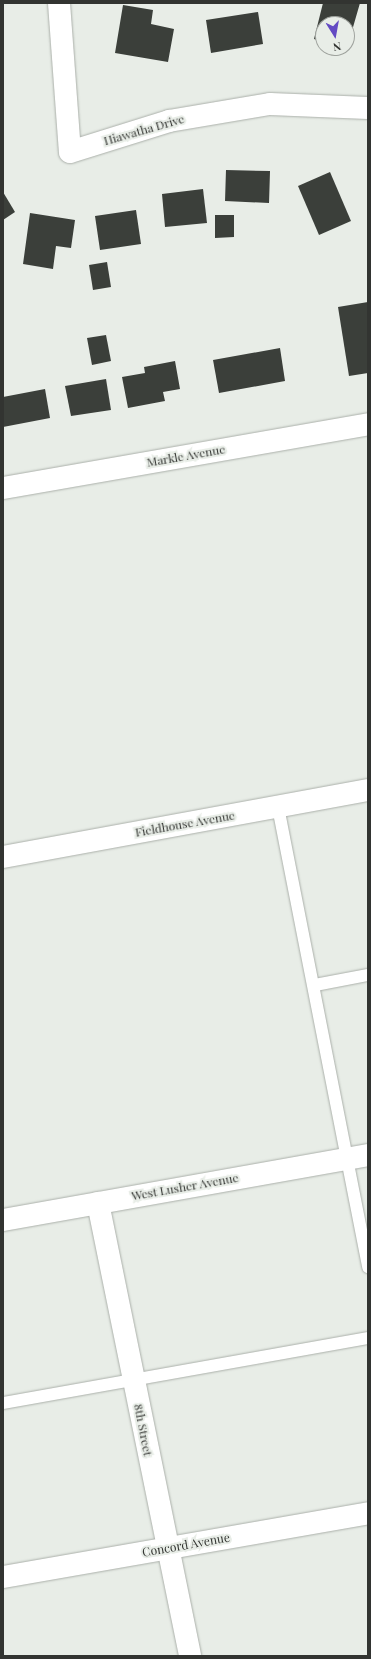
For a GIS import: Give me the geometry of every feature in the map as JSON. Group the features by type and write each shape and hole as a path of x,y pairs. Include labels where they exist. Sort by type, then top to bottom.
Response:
{"street":[{"name":"Hiawatha Drive","path":"59,3 70,152 169,120 270,104 368,108"},
{"name":"Markle Avenue","path":"3,488 368,424"},
{"name":"Fieldhouse Avenue","path":"3,857 368,790"},
{"name":"West Lusher Avenue","path":"3,1220 358,1157"},
{"name":"8th Street","path":"98,1203 166,1548 190,1656"},
{"name":"Concord Avenue","path":"3,1577 368,1513"}],"lane":[{"path":"278,807 315,985 358,1157 368,1267"},
{"path":"315,985 368,975"},
{"path":"3,1403 368,1338"}],"building":[{"path":"323,3 360,3 355,20 355,16 320,16"},
{"path":"123,5 153,10 151,24 174,29 168,62 115,53"},
{"path":"258,12 263,44 211,53 206,20"},
{"path":"226,170 270,171 269,203 225,201"},
{"path":"330,172 351,221 319,235 298,186"},
{"path":"203,189 207,223 165,227 162,194"},
{"path":"3,192 15,212 3,220"},
{"path":"136,210 141,244 100,250 95,216"},
{"path":"30,213 75,220 71,248 56,246 53,269 23,264"},
{"path":"215,215 234,215 234,237 215,238"},
{"path":"107,262 111,287 93,290 89,265"},
{"path":"368,302 368,373 349,376 338,307"},
{"path":"106,335 111,361 92,365 87,338"},
{"path":"280,348 285,381 219,393 213,360"},
{"path":"175,361 180,389 163,392 165,401 128,408 122,377 145,373 144,367"},
{"path":"106,379 111,410 71,416 65,386"},
{"path":"45,389 50,418 3,427 3,397"}]}
